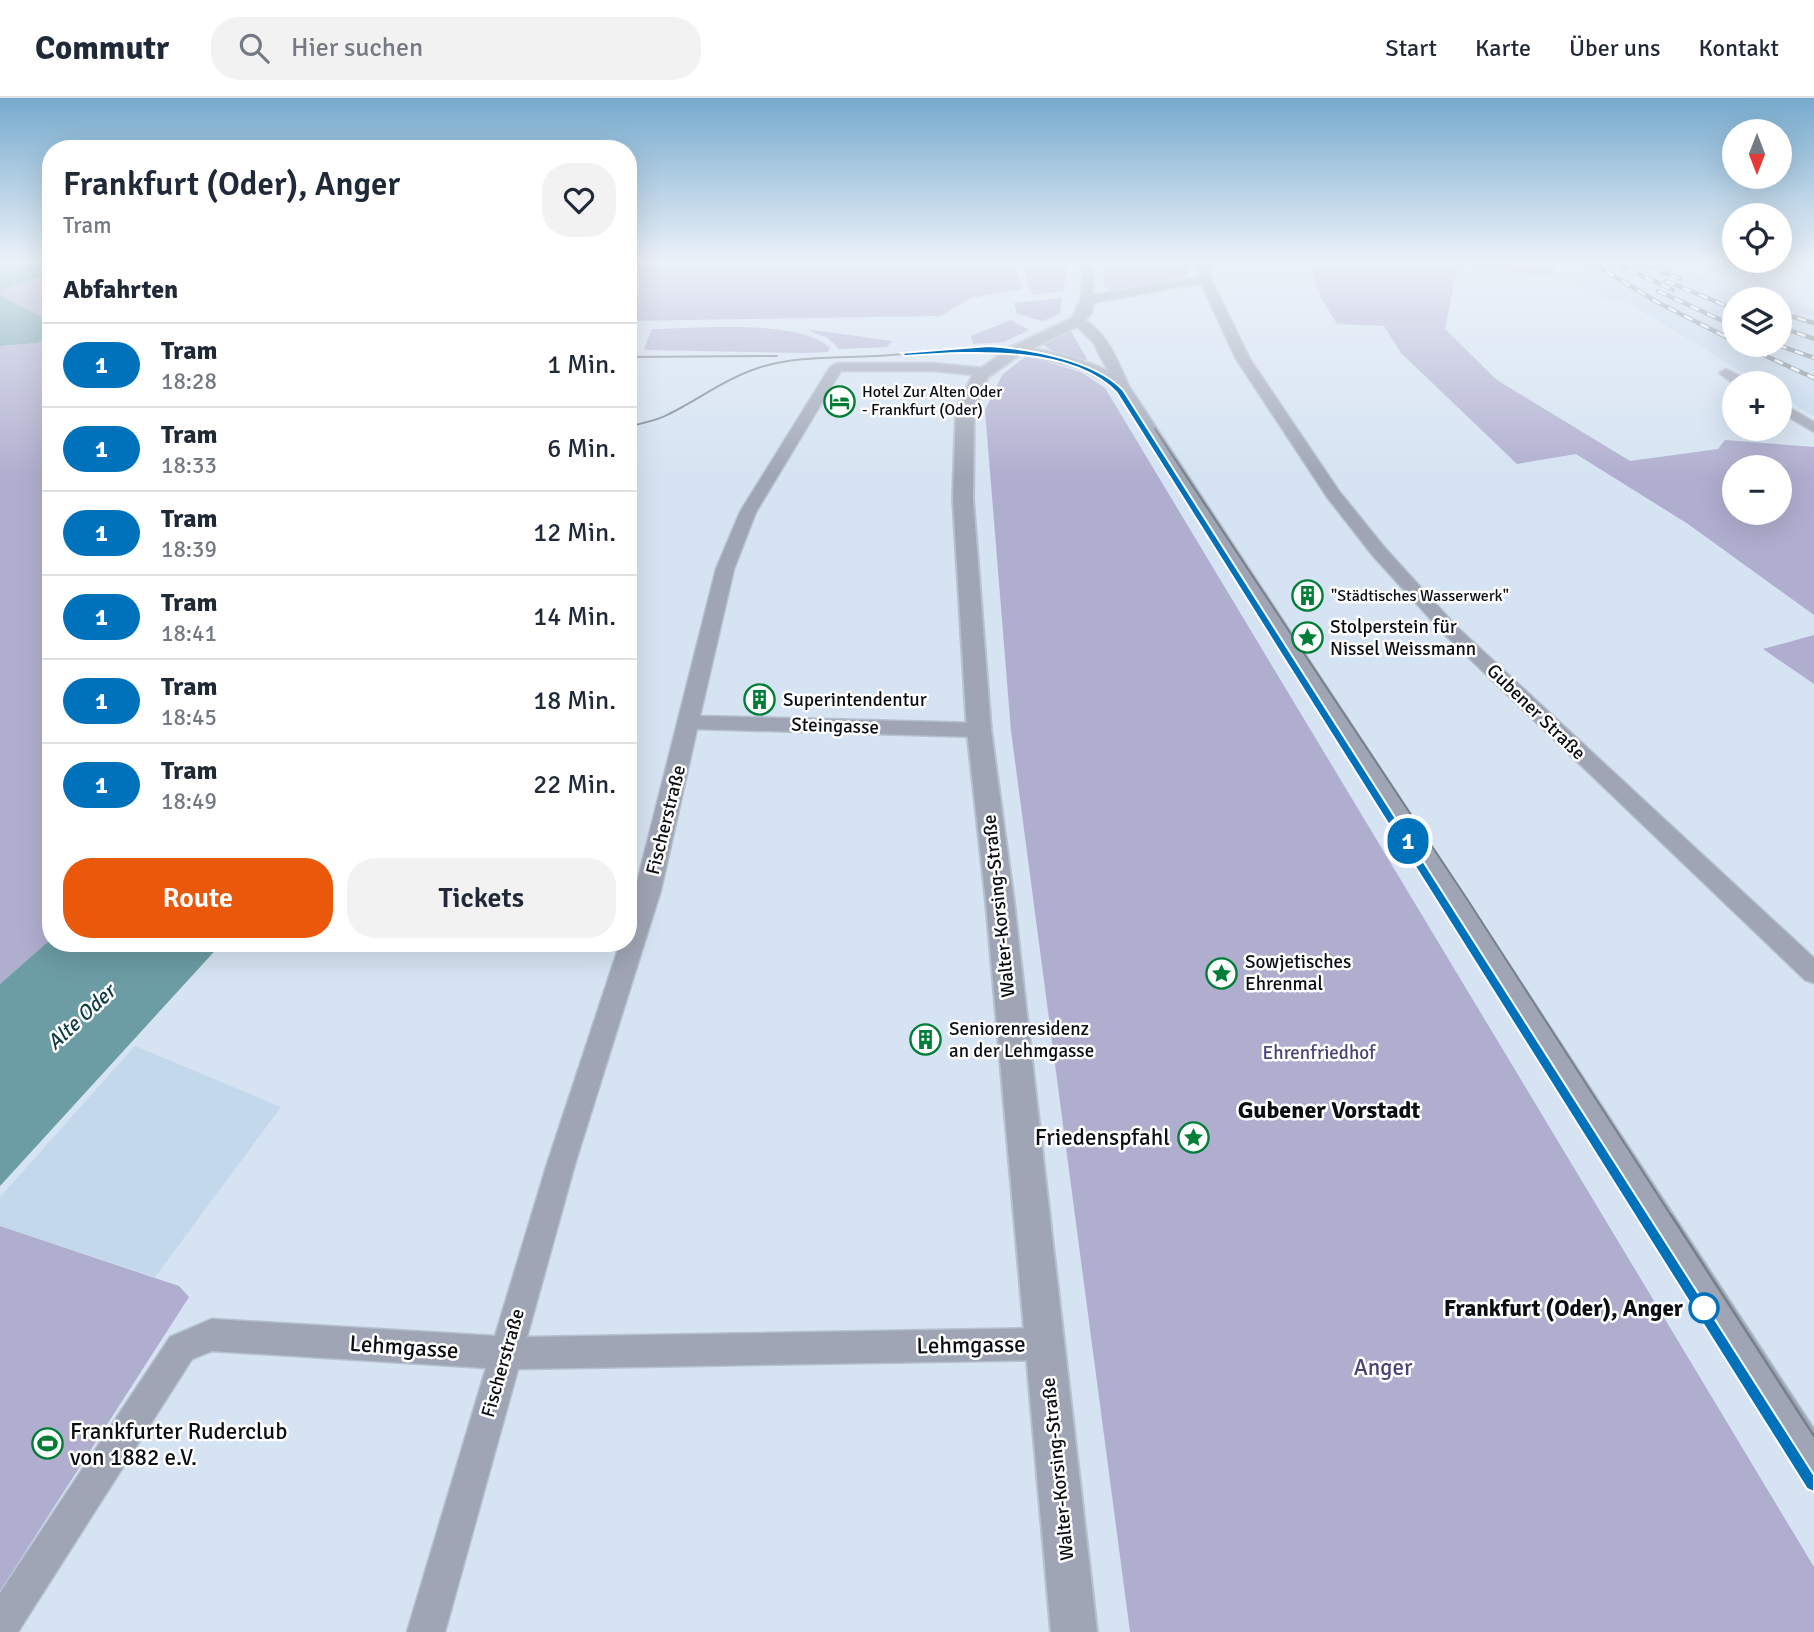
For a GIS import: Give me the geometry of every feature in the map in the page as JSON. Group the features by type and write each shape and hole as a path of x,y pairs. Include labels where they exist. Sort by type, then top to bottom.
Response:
{"street":[{"name":"Walter-Korsing-Straße","path":"1050,334 1018,349 984,372 973,388 965,410 962,499 979,730 1046,1343 1074,1632"},
{"path":"1092,334 1115,368 1122,386 1433,863 1814,1459"},
{"name":"Gubener Straße","path":"1232,334 1243,359 1333,494 1379,552 1451,631 1814,973"},
{"path":"1018,349 1056,357 1088,368 1116,380 1122,386"},
{"name":"Fischerstraße","path":"637,927 649,890 726,569 748,512 837,367 933,367 984,372"},
{"path":"1792,414 1814,428"},
{"name":"Steingasse","path":"690,722 979,730"},
{"name":"Fischerstraße","path":"426,1632 561,1164 629,952"},
{"name":"Lehmgasse","path":"0,1626 181,1348 212,1335 506,1353 1046,1343"}],"shaded area":[{"path":"1679,334 1722,334 1722,357 1792,357 1792,334 1814,334 1814,417 1792,403 1792,371 1740,371"},
{"path":"135,1046 281,1107 155,1277 0,1226 0,1197"}],"green space":[{"path":"650,334 800,334 830,348 828,352 806,353 644,349"},
{"path":"817,334 892,341 887,347 839,349 828,338"},
{"path":"977,334 1022,334 1004,342 973,344 971,336"},
{"path":"1063,334 1072,334 1087,361 1052,351 1042,344"},
{"path":"1389,334 1450,334 1497,380 1630,461 1718,449 1724,441 1814,447 1814,615 1688,524 1576,454 1517,464 1401,353"},
{"path":"42,341 42,947 0,984 0,346"},
{"name":"Anger","path":"1026,356 1081,372 1105,388 1814,1567 1814,1632 1130,1632 1011,731 985,410 1002,375"},
{"path":"1814,635 1814,684 1763,649"},
{"name":"Frankfurter Ruderclub von 1882 e.V.","path":"0,1226 179,1286 189,1297 0,1591"}],"water":[{"path":"0,334 42,334 42,341 38,343 0,346"},
{"name":"Alte Oder","path":"42,947 42,952 214,952 0,1186 0,984"}],"tram line":[{"name":"1","path":"905,353 989,349 1049,357 1094,373 1110,381 1120,392 1438,887 1814,1482"},
{"path":"637,425 664,416 723,383 758,368 786,361 816,358 1003,350 1065,361 1094,374 1120,392 1646,1217"},
{"path":"637,357 777,356"},
{"path":"1155,429 1467,899 1672,1217"},
{"path":"1645,1215 1814,1482"},
{"path":"1671,1215 1814,1436"}],"railway":[{"path":"1799,334 1814,339"},
{"path":"1792,350 1814,358"},
{"path":"1768,357 1814,378"}],"place":[{"name":"Hotel Zur Alten Oder - Frankfurt (Oder)","path":"839,401"},
{"name":"\"Städtisches Wasserwerk\"","path":"1308,596"},
{"name":"Stolperstein für Nissel Weissmann","path":"1307,638"},
{"name":"Superintendentur","path":"760,700"},
{"name":"Sowjetisches Ehrenmal","path":"1222,973"},
{"name":"Seniorenresidenz an der Lehmgasse","path":"926,1040"},
{"name":"Friedenspfahl","path":"1193,1137"},
{"name":"Frankfurt (Oder), Anger","path":"1704,1308"},
{"name":"Frankfurter Ruderclub von 1882 e.V.","path":"47,1444"}],"district":[{"name":"Gubener Vorstadt","path":"1329,1110"}],"park label":[{"name":"Ehrenfriedhof","path":"1319,1053"}]}
